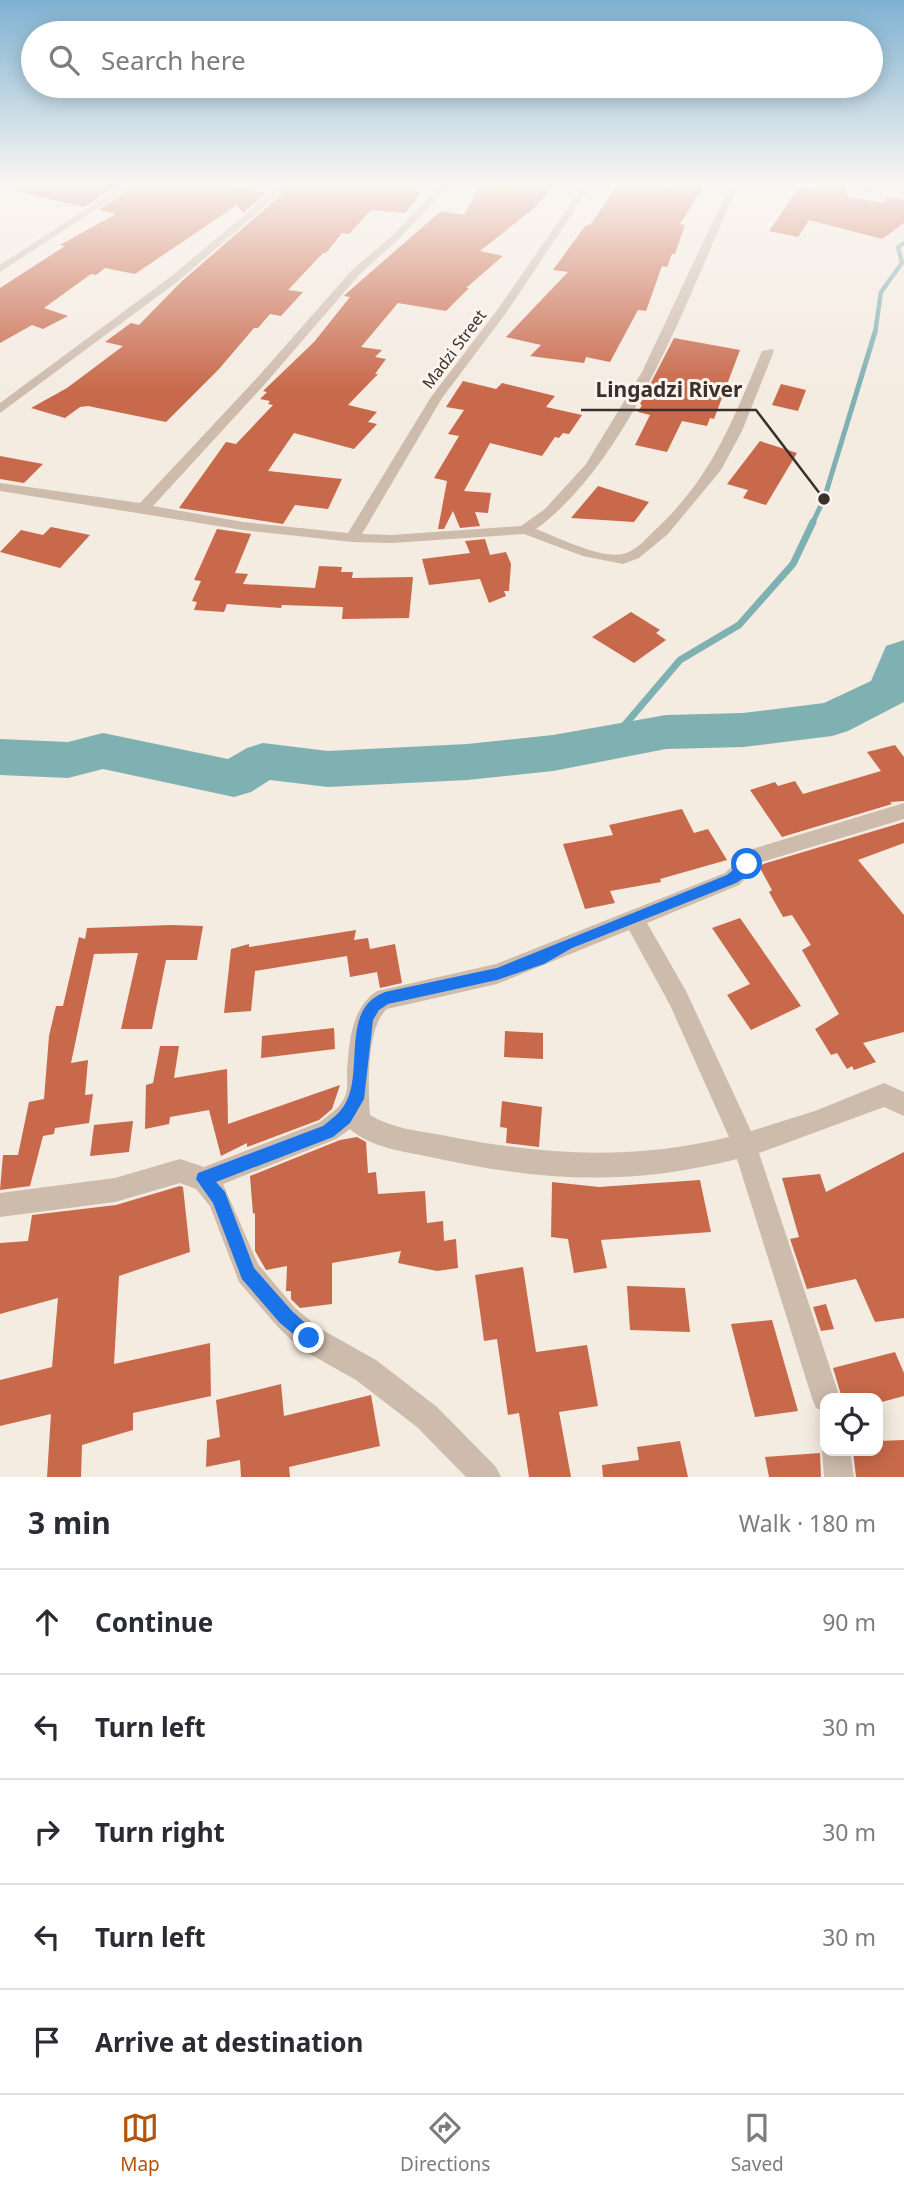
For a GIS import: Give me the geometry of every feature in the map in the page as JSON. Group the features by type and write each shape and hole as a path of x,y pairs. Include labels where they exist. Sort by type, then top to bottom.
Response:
{"street":[{"path":"0,269 26,252"},
{"path":"0,409 173,280 206,252"},
{"path":"143,508 260,382 356,272 379,252"},
{"name":"Madzi Street","path":"352,538 437,397 542,252"},
{"path":"525,530 550,512 591,467 609,441 648,372 703,252"},
{"path":"1,488 143,508 243,527 352,538 392,539 525,530 609,558 633,557 663,532 719,462 768,351"},
{"path":"904,811 756,856 742,873 732,879 633,917 539,959 497,974 385,998 374,1005 366,1018 356,1099 359,1122 379,1134 545,1164 595,1167 654,1165 745,1145 823,1121 884,1095 904,1104"},
{"path":"633,917 678,998 745,1145 823,1393"},
{"path":"204,1179 328,1131 345,1118 356,1099"},
{"path":"0,1205 116,1190 180,1171 204,1179 219,1198 248,1273 286,1317 309,1338 366,1370 427,1417 486,1477"},
{"path":"837,1456 839,1477"}],"building":[{"path":"56,252 168,252 135,274 105,268 96,275 91,274 44,308 68,316 43,329 32,325 0,343 0,288"},
{"path":"216,252 327,252 288,290 303,292 281,316 270,314 258,328 254,328 219,369 166,422 88,406 80,407 65,418 31,408 67,388 123,346 105,342 131,323 139,325 181,282"},
{"path":"394,252 484,252 503,256 466,288 469,288 446,311 398,303 361,347 382,350 375,357 386,359 375,374 378,374 348,405 377,412 368,422 377,424 354,449 294,433 268,471 342,479 328,509 295,505 283,524 179,508 226,442 236,444 273,405 268,404 270,401 260,399 267,392 263,391 314,342 350,297 344,296"},
{"path":"566,252 676,252 672,254 667,267 662,266 646,311 638,310 610,362 586,357 584,363 530,356 541,345 506,337 568,272 553,270"},
{"path":"674,338 740,350 714,419 710,418 707,426 682,421 667,452 635,445 650,415 638,412 642,405 640,404"},
{"path":"463,381 496,389 502,383 555,396 546,407 582,415 569,434 563,433 559,438 555,437 542,456 490,443 464,491 491,493 488,513 475,512 480,526 460,528 453,511 444,529 438,529 447,481 434,478 459,436 448,434 464,410 446,407"},
{"path":"781,384 806,390 798,411 772,405"},
{"path":"760,441 797,453 766,505 743,498 748,490 727,484"},
{"path":"0,456 43,464 24,483 0,479"},
{"path":"598,486 649,502 634,522 571,518"},
{"path":"51,527 90,535 60,568 0,552 21,530 43,535"},
{"path":"217,529 251,534 235,573 248,574 243,584 315,588 319,566 342,567 341,572 353,572 352,578 413,577 409,618 342,619 343,607 282,605 281,608 227,604 224,612 194,610 197,602 192,601 201,581 194,580"},
{"path":"485,539 490,555 506,552 511,564 509,591 504,591 506,596 489,603 480,579 429,585 422,559 470,553 465,541"},
{"path":"631,612 660,630 656,633 666,640 634,663 592,637"},
{"path":"895,745 904,757 904,801 890,802 892,804 782,837 750,790 775,782 778,786 795,781 803,794 881,771 867,752"},
{"path":"682,809 694,833 708,829 727,860 660,879 661,882 610,891 615,903 585,909 563,844 613,835 609,825"},
{"path":"904,822 904,843 858,860 904,915 904,1032 863,1043 876,1062 854,1070 852,1066 847,1069 837,1053 831,1055 815,1029 839,1014 802,950 811,945 792,915 783,917 760,868 763,864"},
{"path":"740,918 801,1006 751,1030 727,995 750,984 712,928"},
{"path":"203,926 197,960 166,960 152,1029 121,1029 138,953 94,954 71,1063 88,1060 85,1095 93,1094 89,1123 55,1128 54,1134 43,1136 30,1186 0,1190 3,1155 18,1155 29,1102 44,1099 49,1036 56,1006 63,1006 79,937 85,939 87,928"},
{"path":"356,930 354,940 368,938 370,949 395,944 402,983 380,988 377,972 350,977 347,956 255,971 251,1011 224,1013 231,949 249,944 249,947"},
{"path":"334,1028 335,1049 261,1058 262,1036"},
{"path":"505,1031 543,1033 543,1059 504,1057"},
{"path":"160,1046 179,1046 174,1078 227,1069 228,1124 340,1085 332,1109 319,1120 247,1147 247,1143 221,1156 209,1110 170,1117 169,1124 145,1129 146,1085 153,1083"},
{"path":"502,1101 542,1107 539,1147 506,1143 507,1128 500,1127"},
{"path":"133,1121 129,1152 90,1156 94,1125"},
{"path":"357,1137 366,1142 368,1173 376,1172 378,1194 425,1191 427,1223 443,1221 444,1241 456,1239 458,1268 437,1271 398,1263 401,1251 332,1263 332,1304 300,1308 291,1299 291,1291 286,1291 287,1266 266,1270 255,1251 255,1213 253,1214 250,1176 340,1140"},
{"path":"904,1152 904,1318 875,1322 856,1279 807,1289 790,1239 799,1237 782,1178 820,1174 826,1192"},
{"path":"700,1180 711,1232 601,1240 607,1268 574,1273 568,1239 551,1237 552,1182 599,1187"},
{"path":"183,1187 190,1252 119,1276 114,1364 210,1343 211,1396 133,1413 133,1430 82,1445 81,1477 47,1477 51,1414 0,1426 0,1380 52,1367 58,1298 0,1314 0,1243 28,1241 32,1215 116,1205"},
{"path":"523,1267 536,1352 587,1345 598,1406 559,1412 571,1477 529,1477 519,1413 508,1415 497,1339 484,1341 475,1275"},
{"path":"627,1286 685,1288 690,1332 630,1330"},
{"path":"826,1304 834,1329 821,1331 813,1307"},
{"path":"772,1320 798,1411 755,1417 731,1324"},
{"path":"895,1352 904,1373 904,1396 883,1402 883,1393 840,1393 833,1368"},
{"path":"281,1384 284,1416 371,1395 380,1446 289,1467 290,1477 241,1477 240,1460 206,1467 207,1440 220,1437 216,1400"},
{"path":"904,1440 904,1477 856,1477 854,1456 883,1456 883,1441"},
{"path":"680,1441 688,1477 603,1477 602,1465 639,1460 637,1447"},
{"path":"820,1453 821,1477 769,1477 765,1457"}],"waterway":[{"path":"875,333 881,292 902,263 899,252"},
{"path":"812,524 824,499 875,332"},
{"path":"611,741 680,660 739,625 793,564 813,522"},
{"path":"0,757 68,760 103,751 234,779 263,761 328,769 467,762 553,753 666,732 743,730 832,719 889,691 901,656 904,655"}],"place":[{"name":"Lingadzi River","path":"824,499"}],"route":[{"path":"309,1338 286,1317 248,1273 219,1198 204,1179 328,1131 345,1118 356,1099 366,1018 374,1005 385,998 497,974 539,959 633,917 732,879 742,873 747,864"}]}
